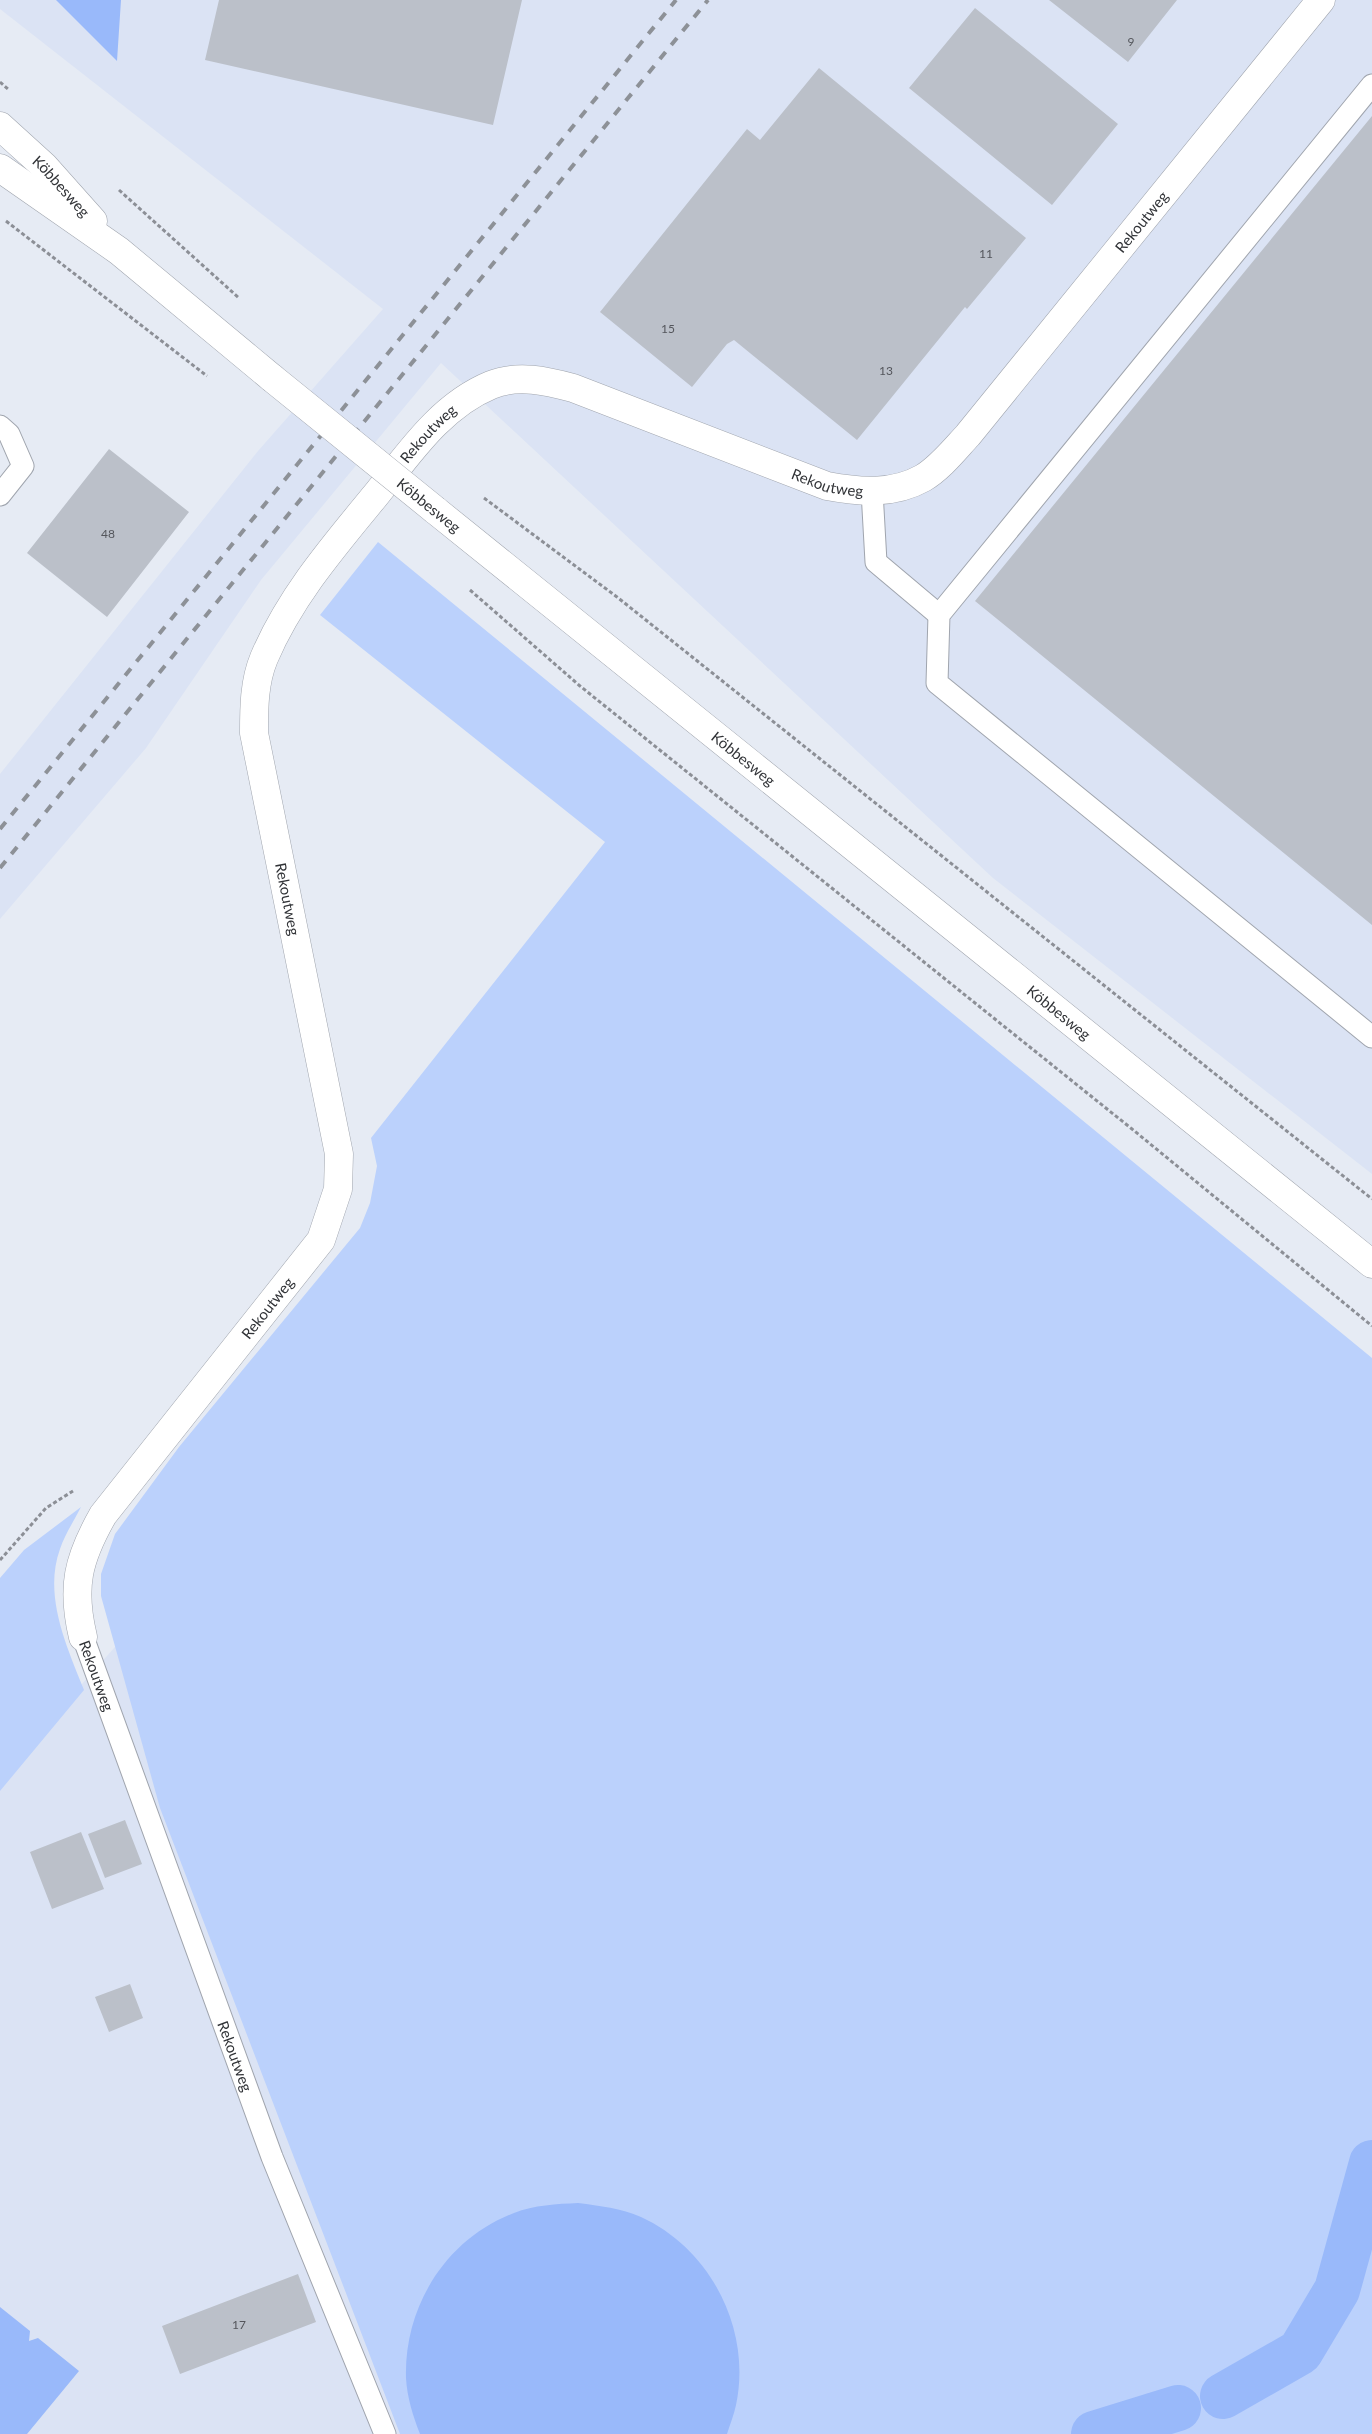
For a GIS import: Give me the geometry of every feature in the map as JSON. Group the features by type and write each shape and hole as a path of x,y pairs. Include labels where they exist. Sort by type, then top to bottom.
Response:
{"street":[{"name":"Rekoutweg","path":"83,1637 77,1613 76,1592 79,1569 87,1544 112,1501 184,1415 320,1240 338,1189 339,1154 254,733 254,698 264,660 286,615 312,574 433,426 478,392 507,380 544,381 573,388 827,486 860,492 872,491 894,488 923,478 955,449 1321,0"},
{"name":"Köbbesweg","path":"0,126 44,166 118,251"},
{"name":"Köbbesweg","path":"0,168 118,251 435,510 1372,1264"}],"lane":[{"path":"1372,85 940,615 937,683 1372,1037"},
{"path":"0,426 10,434 23,466 0,495"},
{"path":"872,491 876,562 940,615"},
{"name":"Rekoutweg","path":"83,1637 272,2156 385,2434"}],"path":[{"path":"0,82 15,94"},
{"path":"116,188 246,304"},
{"path":"0,216 209,378"},
{"path":"482,497 617,598 1372,1199"},
{"path":"463,583 580,686 1132,1129 1372,1326"},
{"path":"0,1560 29,1525 62,1497 79,1488 112,1501"}],"shaded area":[{"path":"0,0 1372,0 1372,1174 993,878 441,363 261,580 146,748 0,919 0,774 258,451 383,309 0,9"},
{"path":"56,0 121,0 117,61"},
{"path":"378,542 1372,1358 1372,2434 400,2434 160,1808 101,1596 101,1574 115,1534 179,1447 360,1228 370,1203 377,1166 371,1138 605,842 320,615"},
{"path":"81,1507 60,1549 55,1567 54,1585 59,1621 64,1639 84,1690 0,1791 0,1578 24,1550"},
{"path":"131,1629 1042,2434 0,2434 0,1776"},
{"path":"578,2203 618,2209 641,2217 666,2231 688,2249 706,2271 721,2295 731,2321 738,2348 739,2377 736,2405 727,2434 420,2434 408,2392 406,2378 407,2351 412,2326 421,2301 434,2278 449,2258 468,2240 490,2225 529,2208"},
{"path":"0,2307 30,2331 29,2341 38,2338 79,2371 27,2434 0,2434"}],"building":[{"path":"219,0 522,0 493,125 205,60"},
{"path":"1049,0 1177,0 1128,62"},
{"path":"975,8 1118,124 1052,205 909,88"},
{"path":"819,68 1026,238 967,309 965,307 857,440 734,340 727,344 692,387 600,312 747,129 760,140"},
{"path":"1372,116 1372,925 975,601"},
{"path":"109,449 189,512 107,617 27,553"},
{"path":"125,1820 142,1864 105,1878 88,1834"},
{"path":"81,1832 104,1889 52,1909 30,1852"},
{"path":"130,1984 143,2018 109,2032 95,1997"},
{"path":"298,2274 316,2322 180,2374 162,2326"}],"waterway":[{"path":"1223,2396 1300,2352 1337,2290 1372,2163"},
{"path":"1094,2434 1178,2408"}],"railway":[{"path":"0,829 676,0"},
{"path":"0,868 708,0"}]}
